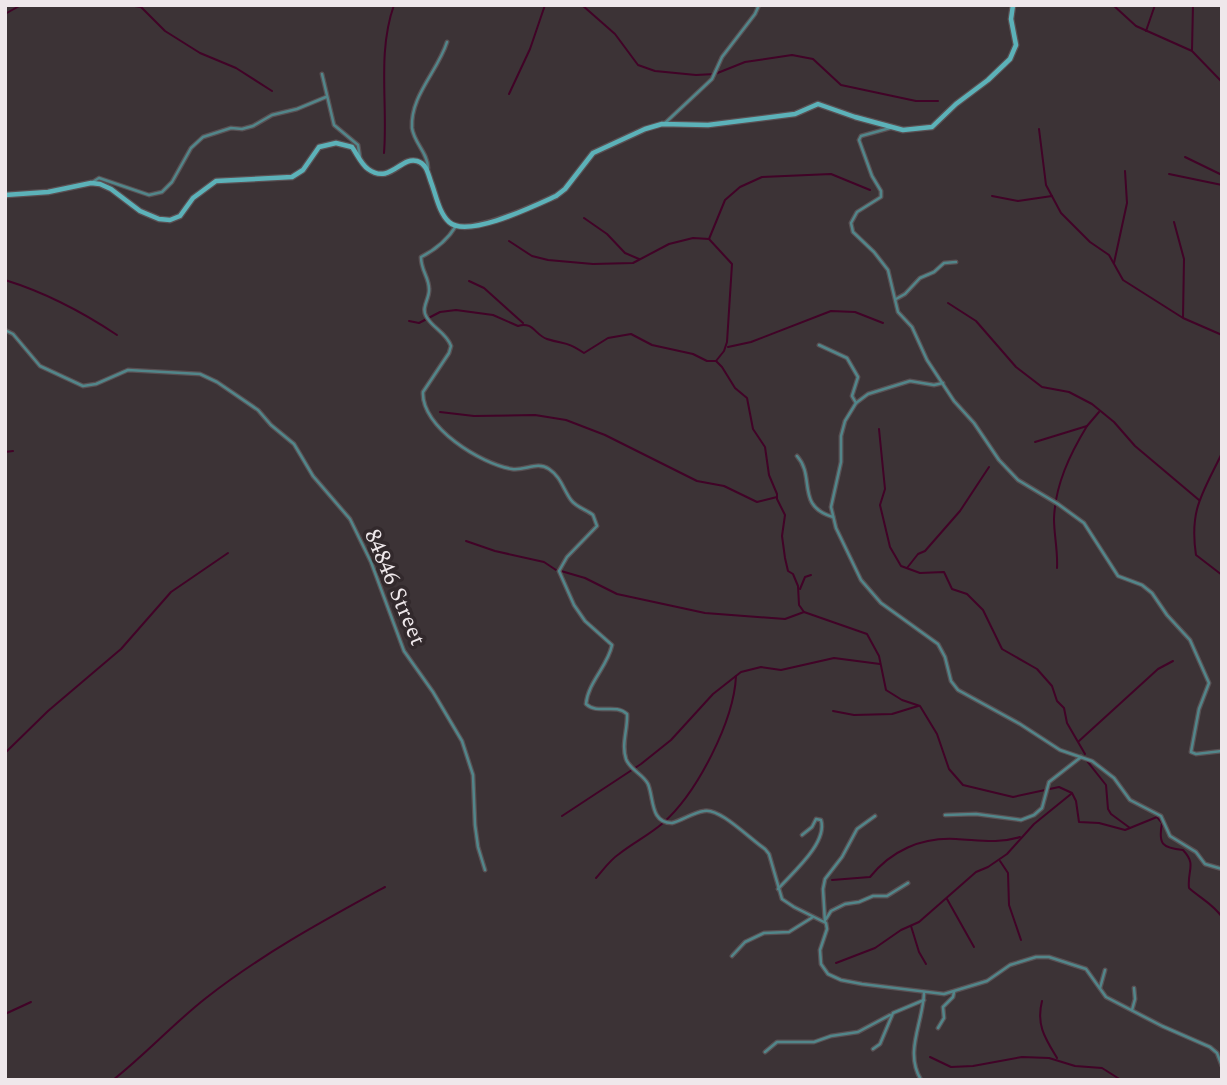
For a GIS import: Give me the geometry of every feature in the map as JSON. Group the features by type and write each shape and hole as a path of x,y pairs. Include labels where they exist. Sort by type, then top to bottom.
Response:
{"street":[{"path":"664,124 712,79 722,57 759,5"},
{"path":"91,183 111,189 148,216 170,220 180,216 193,198 216,181 292,177 303,170 319,147 336,143 352,147 365,168 375,173 383,174 397,170 410,161 418,161 426,167 440,207 449,222 456,226 469,227 493,222 556,196 565,189 593,153 664,124 708,125 770,118 795,114 818,104 903,130 932,127 1003,66 1015,49 1011,19 1013,5"},
{"path":"428,172 426,155 413,133 414,112 426,81 442,56 447,42"},
{"path":"321,74 334,125 358,145 360,158"},
{"path":"5,195 48,192 91,183 99,178 149,195 162,192 172,182 196,142 203,137 231,128 253,126 272,115 297,109 326,96"},
{"path":"894,127 870,132 859,140 872,176 881,191 881,197 878,201 863,206 853,217 851,223 857,238 874,252 888,270 898,312 912,327 923,352 954,401 974,423 1004,466 1018,480 1084,523 1118,576 1146,588 1186,635 1209,682 1199,709 1191,752 1196,754 1222,751"},
{"path":"456,226 452,234 421,257 421,268 429,285 424,306 426,316 443,333 451,346 449,354 424,392 423,400 429,417 446,435 486,461 511,469 538,466 548,469 559,478 571,500 593,515 597,521 592,533 567,557 559,571 574,605 585,621 612,645 599,677 589,690 586,704 589,708 618,709 627,714 624,743 626,759 636,774 646,781 653,809 661,820 667,823 678,821 706,810 721,814 767,851 778,889 787,904 825,921"},
{"path":"895,299 905,294 920,278 934,272 944,263 956,262"},
{"name":"84846 Street","path":"5,330 13,334 40,366 83,386 96,384 128,370 200,374 248,402 294,444 313,477 350,519 371,562 404,650 462,741 473,775 475,825 485,870"},
{"path":"819,345 847,358 858,379 852,396 856,403"},
{"path":"943,383 934,385 916,381 903,382 869,394 856,403 842,428 841,462 831,500 833,517 864,586 881,603 937,643 945,657 951,681 958,690 1055,747 1092,761 1114,778 1130,800 1161,816 1170,836 1196,852 1205,864 1222,869"},
{"path":"797,456 803,466 806,489 811,501 822,513 833,517"},
{"path":"946,815 976,814 1025,819 1042,808 1049,782 1082,757"},
{"path":"876,816 857,829 842,857 825,878 823,889 827,929 820,957 828,974 848,982 924,993 954,992 987,981 1010,965 1043,956 1086,969 1106,997 1210,1047 1217,1053 1222,1066"},
{"path":"778,889 817,844 822,828 821,820 816,820 802,835"},
{"path":"825,921 832,910 845,904 873,896 887,896 908,883"},
{"path":"732,956 745,942 764,933 789,932 813,916"},
{"path":"1100,988 1105,970"},
{"path":"1132,1010 1134,988"},
{"path":"937,1028 944,1018 943,1007 953,997 954,992"},
{"path":"921,1080 913,1054 924,993"},
{"path":"765,1052 777,1042 814,1042 858,1032 896,1010 924,1000"},
{"path":"873,1049 880,1044 890,1015"}],"waterway":[{"path":"5,14 21,5"},
{"path":"128,5 141,7 165,31 200,53 236,68 272,91"},
{"path":"384,153 384,60 394,5"},
{"path":"509,94 530,49 545,5"},
{"path":"582,5 615,34 638,65 655,71 715,74 745,62 792,55 813,59 841,85 916,101 938,101"},
{"path":"1113,5 1136,26 1192,51 1222,82"},
{"path":"1146,31 1155,5"},
{"path":"1192,50 1193,5"},
{"path":"1039,129 1046,185 1061,213 1090,242 1109,255 1123,280 1183,318 1222,335"},
{"path":"1185,157 1222,175"},
{"path":"1114,263 1127,203 1125,171"},
{"path":"709,239 725,200 740,187 762,177 831,174 870,190"},
{"path":"1169,174 1222,185"},
{"path":"992,196 1018,201 1052,196"},
{"path":"584,218 607,234 625,253 639,259"},
{"path":"1174,222 1184,259 1183,317"},
{"path":"509,241 532,256 593,264 633,263 669,244 693,238 709,239 732,264 727,342 716,361"},
{"path":"5,280 63,303 117,335"},
{"path":"469,281 484,288 523,323"},
{"path":"948,303 976,321 1016,367 1042,387 1069,392 1092,404 1114,422 1135,446 1199,500"},
{"path":"409,321 419,323 440,312 456,310 493,315 518,326 527,325 547,339 569,345 584,353 608,338 631,334 652,345 693,354 707,361 716,361 735,388 747,398 753,429 765,447 769,475 785,515 782,536 788,571 793,574 798,586 799,605 804,612 867,634 879,656 886,690 902,700 920,706 937,734 949,769 963,785 1013,797 1059,787 1072,793 1079,822 1099,823 1125,830 1157,817 1162,823 1163,844 1183,850 1190,860 1189,888 1222,917"},
{"path":"728,347 751,342 831,311 855,312 883,323"},
{"path":"440,412 474,416 535,415 566,420 605,435 697,481 724,486 757,502 777,497"},
{"path":"1035,442 1087,426 1099,412"},
{"path":"1057,568 1054,519 1057,494 1069,459 1087,426"},
{"path":"879,429 885,489 880,505 890,547 901,566 920,573 944,572 952,589 967,594 983,610 1002,649 1037,669 1052,686 1057,701 1064,708 1067,723 1085,754"},
{"path":"5,452 13,451"},
{"path":"1222,453 1199,502 1194,525 1196,555 1222,575"},
{"path":"907,568 960,511 989,467"},
{"path":"466,541 495,551 544,562 556,570"},
{"path":"5,753 48,711 121,649 171,592 228,553"},
{"path":"561,571 585,578 617,594 705,613 785,619 804,612"},
{"path":"800,589 805,577 811,575"},
{"path":"562,816 641,764 671,740 713,694 741,672 761,667 781,670 834,658 880,664"},
{"path":"1079,741 1158,669 1173,661"},
{"path":"596,878 616,856 663,823 688,794 701,775 721,734 729,714 736,676"},
{"path":"833,711 854,715 892,714 918,706"},
{"path":"1087,761 1106,785 1108,809 1111,814 1130,828"},
{"path":"836,963 875,948 901,930 919,922 976,872 1007,854 1034,824 1071,794"},
{"path":"832,880 870,877 897,853 931,840 996,841 1020,837"},
{"path":"1000,861 1008,873 1009,905 1021,940"},
{"path":"113,1080 227,982 293,939 385,887"},
{"path":"947,899 974,947"},
{"path":"911,926 919,952 926,964"},
{"path":"1042,1001 1041,1024 1045,1038 1057,1058"},
{"path":"5,1014 31,1002"},
{"path":"930,1057 951,1067 1022,1057 1049,1058 1075,1066 1102,1068 1121,1080"}]}
